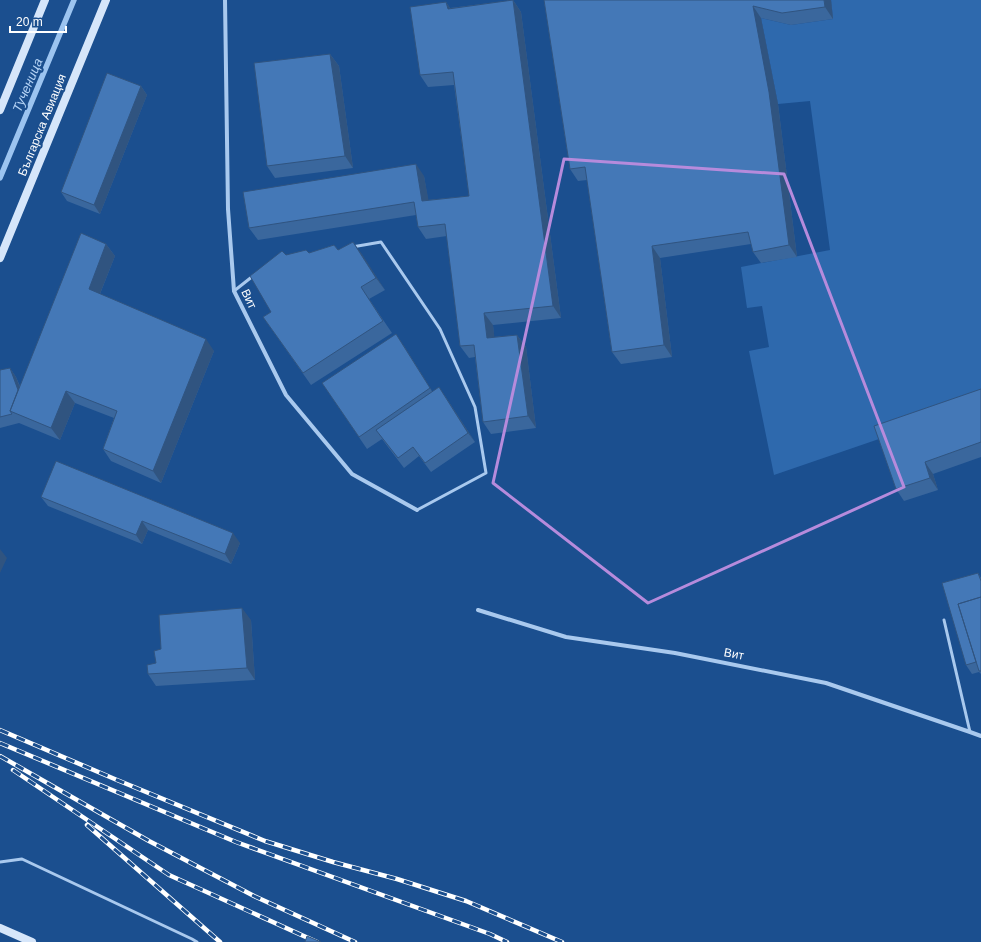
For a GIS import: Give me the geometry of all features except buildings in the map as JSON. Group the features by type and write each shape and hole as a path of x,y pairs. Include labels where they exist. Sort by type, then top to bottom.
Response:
{"street":[{"path":"0,110 45,0"},
{"name":"Българска Авиация","path":"0,258 106,0"},
{"name":"Вит","path":"225,0 228,209 234,291 286,395 352,474 417,510"},
{"name":"Вит","path":"478,610 566,637 675,652 826,683 981,736"},
{"path":"0,928 32,942"}],"lane":[{"path":"350,247 381,242 440,329 475,407 486,473 417,510"},
{"path":"234,291 257,274"},
{"path":"944,620 970,732"},
{"path":"0,862 22,859 196,942"}],"highlighted area":[{"path":"564,159 784,174 904,487 648,603 493,483"}],"shaded area":[{"path":"831,0 981,0 981,404 774,475 749,351 769,347 762,306 747,308 741,267 830,250 810,101 778,104 761,18 791,25 833,19"}],"waterway":[{"name":"Тученица","path":"0,178 74,0"}],"railway":[{"path":"0,730 265,841 333,862 397,879 466,901 562,942"},
{"path":"0,743 236,842 490,934 507,942"},
{"path":"0,756 149,841 254,896 355,942"},
{"path":"13,770 169,875 317,942"},
{"path":"87,825 220,942"}]}
